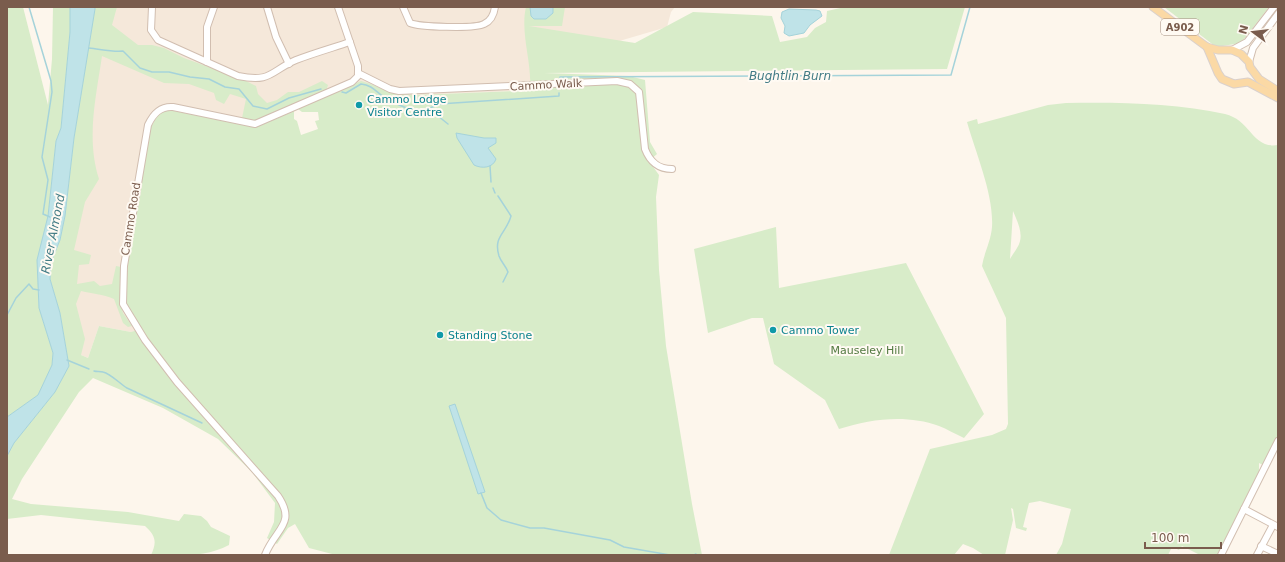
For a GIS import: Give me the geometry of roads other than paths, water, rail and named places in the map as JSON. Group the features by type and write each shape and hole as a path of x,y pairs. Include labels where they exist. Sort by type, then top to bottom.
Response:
{"main road":[{"name":"A902","path":"1153,7 1207,47 1218,50 1230,50 1241,54 1250,64 1259,79 1278,91"},
{"name":"A902","path":"1207,47 1222,79 1228,82 1248,82 1278,98"},
{"path":"1216,68 1219,56 1230,50"},
{"path":"1240,83 1248,76 1250,64"}],"street":[{"path":"152,7 151,30 158,40 238,76 255,78 271,75 289,64 350,42"},
{"path":"207,62 207,27 214,7"},
{"path":"267,7 276,37 289,64"},
{"path":"338,7 358,66 358,73"},
{"path":"403,7 410,23 423,26 480,26 492,18 495,7"},
{"path":"1230,50 1247,42 1274,7"},
{"path":"1250,64 1253,48 1278,14"},
{"name":"Cammo Walk","path":"358,73 390,89 399,91 594,82 626,83 635,86 639,92 645,149 647,155 660,168 672,169"},
{"name":"Cammo Road","path":"265,555 284,522 285,507 278,496 176,382 134,324 123,304 124,266 148,125 156,112 161,108 173,106 259,123 352,82 358,73"},
{"path":"1221,555 1278,441"},
{"path":"1244,509 1276,526 1257,555"},
{"path":"1262,546 1278,554"}],"water":[{"name":"River Almond","path":"70,7 95,7 95,9 74,138 65,216 60,240 51,262 50,279 60,313 69,366 55,392 14,443 7,456 7,417 38,395 52,365 53,353 39,308 37,260 48,216 56,141 61,128 70,32"},
{"path":"530,7 553,7 553,13 546,19 534,19 531,16"},
{"path":"789,9 816,10 820,11 822,16 810,25 804,33 789,36 784,33 785,26 781,18 782,12"},
{"path":"456,133 484,138 496,138 496,143 488,148 496,159 495,162 487,167 474,165 457,138"},
{"path":"455,404 485,492 478,494 449,406"}],"waterway":[{"name":"River Almond","path":"29,7 51,81 52,92 42,157 48,180 43,214 50,217"},
{"name":"Bughtlin Burn","path":"560,79 560,77 951,75 970,7"},
{"name":"Bughtlin Burn","path":"89,48 123,51 140,68 152,72 169,72 190,77 209,79 225,87 239,89 253,106 267,109 289,98 321,89"},
{"name":"Bughtlin Burn","path":"342,92 346,93 361,84 369,86 392,102 419,113 439,104 559,96 559,93"},
{"path":"428,108 448,124"},
{"path":"490,166 491,182"},
{"path":"493,188 495,193"},
{"path":"498,196 511,216 498,244 499,256 508,272 503,282"},
{"path":"7,315 16,298 29,284 33,289 39,290"},
{"path":"67,360 89,369"},
{"path":"94,371 106,373 127,388 202,423"},
{"path":"481,493 487,508 501,520 530,528 544,528 610,540 624,547 670,555"}],"place":[{"name":"Cammo Lodge Visitor Centre","path":"359,105"},
{"name":"Cammo Tower","path":"773,330"},
{"name":"Standing Stone","path":"440,335"}],"park label":[{"name":"Mauseley Hill","path":"867,350"}]}
